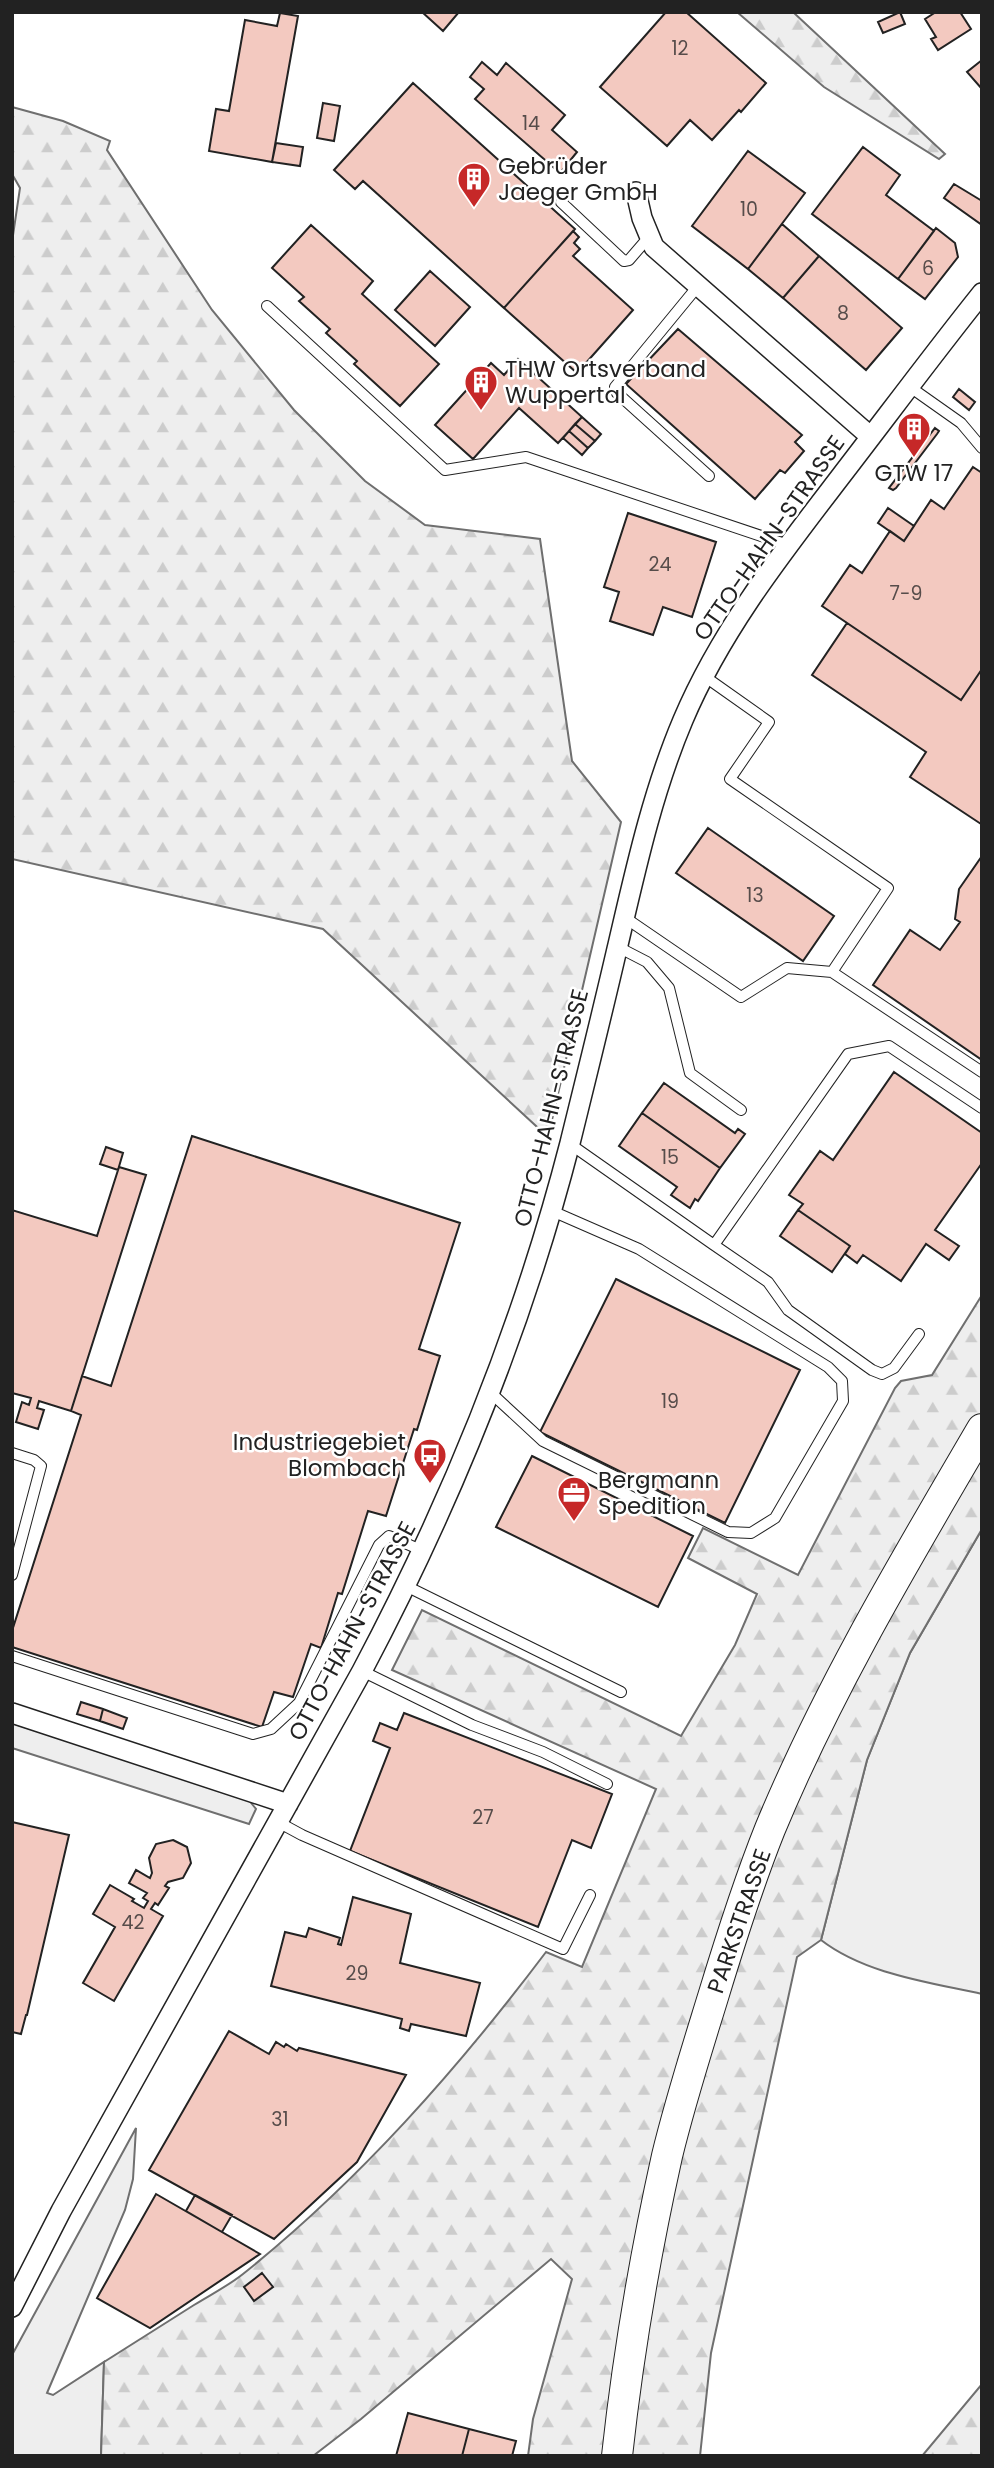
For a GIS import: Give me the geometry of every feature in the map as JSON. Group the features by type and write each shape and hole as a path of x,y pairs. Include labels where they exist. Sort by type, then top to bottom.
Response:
{"main road":[{"name":"PARKSTRASSE","path":"617,2456 629,2358 668,2154 729,1947 770,1830 826,1709 867,1629 982,1429"}],"street":[{"name":"OTTO-HAHN-STRASSE","path":"636,192 648,238 653,247 871,437"},
{"name":"OTTO-HAHN-STRASSE","path":"12,2307 61,2211 362,1671 423,1551 491,1393 527,1296 552,1211 624,917 664,769 704,676 724,639 788,545 980,300"},
{"path":"12,1713 288,1804"}],"lane":[{"path":"561,202 624,261 629,260 648,238"},
{"path":"698,286 615,387 617,394 709,476"},
{"path":"267,306 445,470 526,457 788,545"},
{"path":"910,387 961,423 982,448"},
{"path":"704,676 769,722 730,779 888,888 832,972"},
{"path":"624,917 741,997 787,968 832,972 982,1072"},
{"path":"618,947 647,962 669,988 690,1073 741,1110"},
{"path":"714,1245 848,1054 889,1046 982,1108"},
{"path":"570,1144 768,1282 788,1310 872,1370 882,1374 894,1368 919,1334"},
{"path":"491,1393 543,1441 728,1532 751,1533 775,1518 843,1401 842,1381 828,1367 639,1249 552,1211"},
{"path":"12,1453 34,1460 41,1466 12,1575"},
{"path":"12,1656 253,1734 271,1729 299,1703 379,1545 389,1536 423,1551"},
{"path":"406,1587 621,1692"},
{"path":"362,1671 472,1725 543,1752 607,1784"},
{"path":"278,1822 563,1949 590,1895"}],"green space":[{"path":"737,12 793,12 945,154 939,159 824,87"},
{"path":"12,107 63,121 110,141 107,150 212,310 294,410 365,481 425,525 540,539 572,761 621,822 548,1137 323,929 12,859 12,242 20,188 12,174"},
{"path":"982,1295 982,1529 910,1653 867,1760 821,1940 797,1957 711,2353 700,2456 528,2456 533,2419 572,2279 551,2259 361,2419 313,2456 101,2456 104,2362 237,2278 327,2201 442,2081 546,1952 582,1967 656,1789 392,1670 422,1610 681,1736 735,1645 757,1594 688,1558 703,1528 798,1575 895,1388 901,1381 932,1375"},
{"path":"982,1529 982,1994 877,1969 838,1952 821,1940 867,1760 910,1653"},
{"path":"12,1723 248,1799 256,1809 249,1824 12,1748"},
{"path":"136,2128 133,2179 125,2210 47,2393 53,2395 104,2362 101,2456 12,2456 12,2355"},
{"path":"982,2384 982,2456 922,2456"}],"building":[{"path":"422,12 459,12 443,31"},
{"path":"666,12 686,12 766,83 712,140 690,120 667,146 600,87"},
{"path":"900,12 905,24 883,33 878,22"},
{"path":"936,12 960,12 971,29 938,50 931,39 936,37 925,19"},
{"path":"280,13 298,16 272,162 209,151 216,109 229,111 245,20 277,26"},
{"path":"982,60 982,89 967,72"},
{"path":"482,62 497,75 506,63 565,115 552,130 577,152 560,173 475,99 484,89 470,77"},
{"name":"Gebrüder Jaeger GmbH","path":"413,83 575,229 504,308 363,181 355,189 334,170"},
{"path":"323,103 340,106 334,141 317,138"},
{"path":"276,143 303,147 300,166 272,162"},
{"path":"863,147 900,175 886,195 934,231 898,279 812,214"},
{"path":"748,151 805,193 748,269 692,226"},
{"path":"954,184 982,201 982,225 944,198"},
{"path":"782,224 819,256 783,298 748,269"},
{"path":"311,225 373,281 362,294 439,364 400,406 354,364 357,361 326,333 330,329 299,301 304,297 272,268"},
{"path":"936,228 955,243 958,257 925,299 898,279"},
{"path":"573,231 579,237 574,243 580,249 573,256 633,310 577,373 504,308"},
{"path":"819,256 902,328 866,370 783,298"},
{"path":"430,271 470,307 435,346 395,310"},
{"path":"678,329 802,435 795,442 804,451 785,473 780,470 755,499 626,384"},
{"name":"THW Ortsverband Wuppertal","path":"518,359 582,417 558,443 519,408 473,459 435,425 491,363 504,375"},
{"path":"959,389 975,402 969,410 953,397"},
{"path":"582,417 601,434 595,441 575,424"},
{"path":"575,424 595,441 588,448 569,431"},
{"name":"GTW 17","path":"935,428 939,431 896,488 889,488"},
{"path":"569,431 588,448 582,455 563,438"},
{"path":"973,467 982,473 982,669 961,700 822,606 850,565 862,573 890,531 904,541 931,500 944,509"},
{"path":"888,508 914,526 904,541 878,523"},
{"path":"628,513 716,542 692,617 663,607 653,635 610,621 619,592 604,587"},
{"path":"847,623 961,700 982,669 981,824 910,777 926,752 812,675"},
{"path":"708,828 834,916 803,961 676,873"},
{"path":"982,856 982,1060 873,985 910,930 940,950 960,922 955,919 959,889"},
{"path":"894,1072 982,1133 982,1163 935,1230 959,1246 949,1260 926,1244 901,1281 863,1255 857,1263 845,1254 850,1246 798,1210 803,1204 789,1195 820,1151 833,1160"},
{"path":"664,1083 735,1133 738,1129 745,1134 720,1168 642,1113"},
{"path":"642,1113 720,1168 698,1201 695,1199 690,1208 671,1195 677,1187 619,1146"},
{"path":"192,1136 460,1223 419,1349 440,1356 386,1516 368,1511 342,1594 338,1593 321,1648 311,1644 293,1697 274,1692 262,1727 12,1647 12,1631 81,1415 71,1411 82,1376 111,1386"},
{"path":"106,1147 123,1153 118,1170 100,1164"},
{"path":"119,1167 146,1175 71,1411 39,1401 37,1408 44,1410 38,1429 16,1422 22,1402 29,1405 31,1398 12,1393 12,1210 97,1236"},
{"path":"798,1210 850,1246 832,1272 780,1236"},
{"path":"616,1279 800,1370 725,1523 540,1432"},
{"path":"532,1456 693,1536 658,1607 496,1527"},
{"path":"81,1702 103,1709 100,1721 77,1714"},
{"path":"103,1709 127,1718 123,1729 100,1721"},
{"path":"404,1713 612,1794 591,1848 572,1840 538,1927 350,1851 390,1748 373,1741 380,1723 397,1730"},
{"path":"12,1822 69,1835 21,2034 12,2032"},
{"path":"173,1840 187,1847 191,1863 183,1878 168,1882 165,1886 169,1888 158,1905 155,1903 151,1909 163,1916 114,2001 83,1983 115,1927 93,1914 110,1885 144,1908 148,1901 143,1898 147,1893 129,1883 136,1870 150,1878 152,1873 149,1858 156,1844"},
{"path":"353,1897 411,1914 400,1963 480,1983 466,2036 411,2024 409,2031 400,2028 402,2019 271,1986 285,1932 306,1937 309,1928 340,1938 338,1944 341,1945"},
{"path":"229,2031 269,2054 276,2042 284,2047 286,2044 297,2051 299,2048 406,2075 357,2162 274,2239 149,2170"},
{"path":"156,2194 260,2254 150,2328 97,2298"},
{"path":"195,2195 232,2215 222,2232 186,2211"},
{"path":"262,2273 273,2287 254,2301 244,2287"},
{"path":"408,2413 469,2429 462,2456 396,2456"},
{"path":"469,2429 516,2441 512,2456 462,2456"}],"place":[{"name":"Gebrüder Jaeger GmbH","path":"474,209"},
{"name":"THW Ortsverband Wuppertal","path":"481,412"},
{"name":"GTW 17","path":"914,459"},
{"name":"Industriegebiet Blombach","path":"430,1485"},
{"name":"Bergmann Spedition","path":"574,1523"}]}
